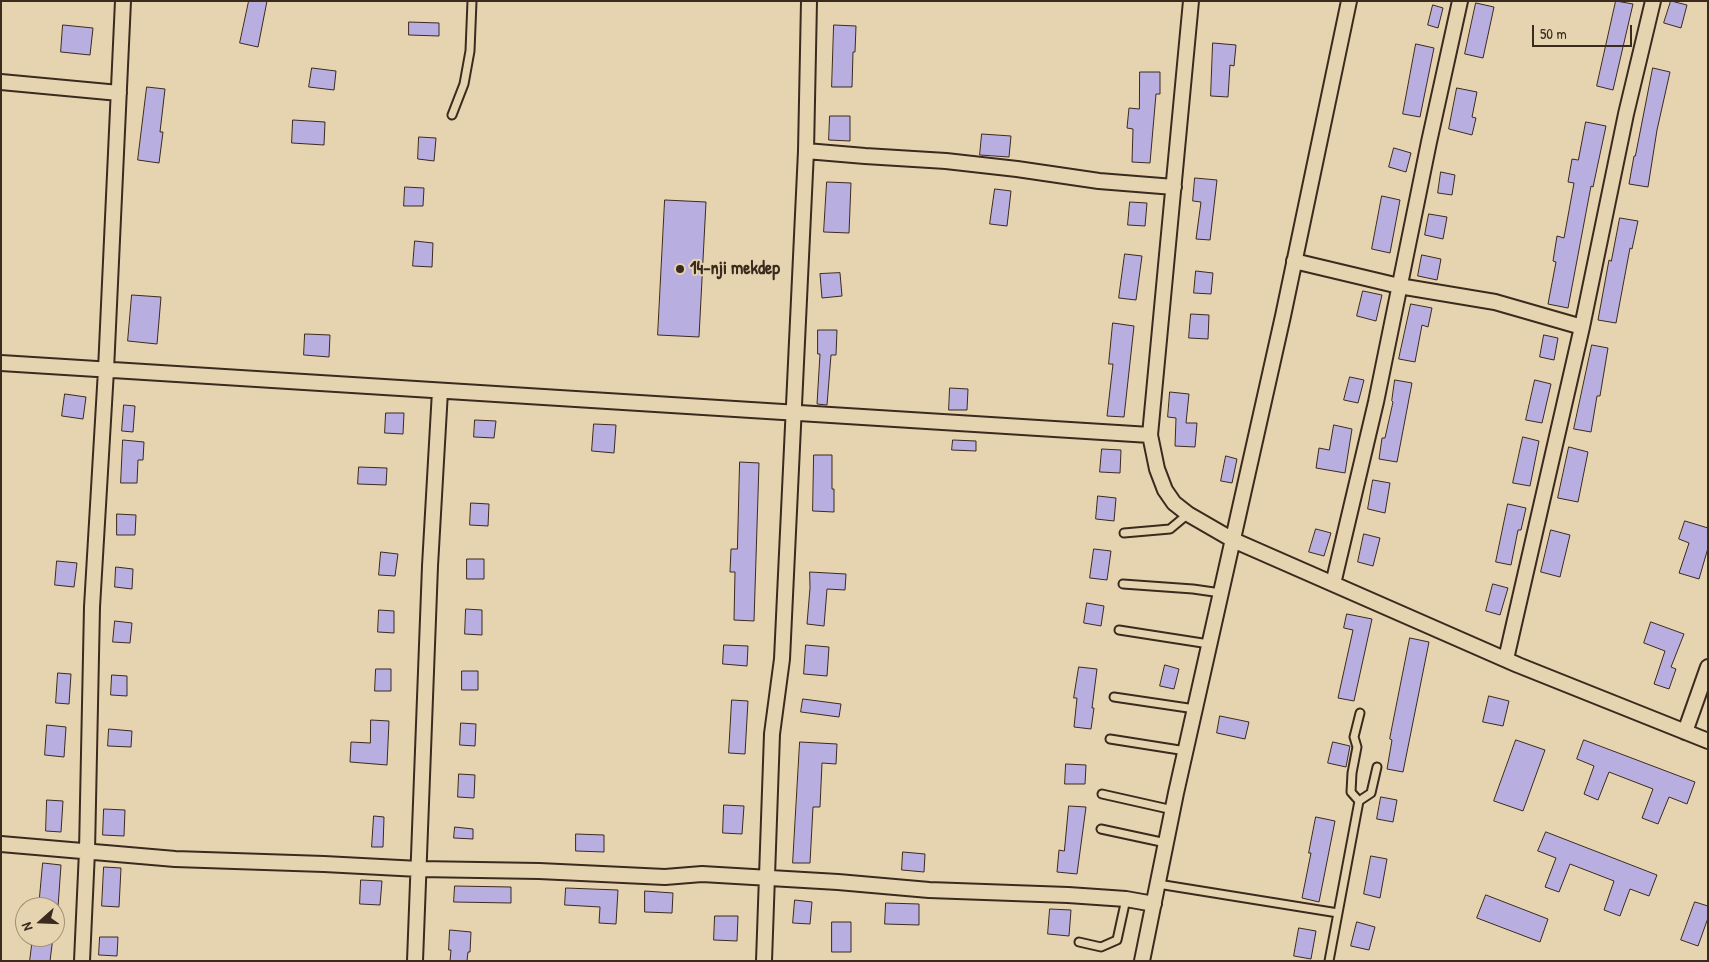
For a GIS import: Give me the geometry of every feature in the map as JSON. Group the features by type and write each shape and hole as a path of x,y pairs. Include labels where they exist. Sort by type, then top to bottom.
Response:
{"street":[{"path":"82,961 92,607 106,370 123,1"},
{"path":"764,961 772,734 782,659 806,151 809,1"},
{"path":"1191,1 1150,435 1157,469 1165,490 1174,503 1188,514 1233,540 1506,659 1708,741"},
{"path":"1142,961 1173,810 1294,261 1349,1"},
{"path":"1333,584 1376,402 1460,1"},
{"path":"1506,659 1582,327 1624,123 1653,1"},
{"path":"1,82 119,92"},
{"path":"806,151 946,161 1099,181 1174,187"},
{"path":"1294,261 1399,286 1495,302 1582,327"},
{"path":"1,363 1150,435"},
{"path":"415,961 430,566 440,391"},
{"path":"1685,732 1708,667"},
{"path":"1,844 175,859 665,877 702,874 928,890 1068,895 1154,904"}],"lane":[{"path":"452,115 464,84 470,52 472,1"},
{"path":"1124,533 1170,530 1188,514"},
{"path":"1123,584 1221,593"},
{"path":"1118,630 1209,644"},
{"path":"1114,697 1195,709"},
{"path":"1359,801 1351,792 1352,773 1357,747 1354,737 1360,714"},
{"path":"1110,739 1186,751"},
{"path":"1329,961 1359,801 1371,793 1378,767"},
{"path":"1102,794 1173,810"},
{"path":"1101,829 1166,843"},
{"path":"1158,884 1338,914"},
{"path":"1079,942 1100,947 1117,940 1126,900"}],"building":[{"path":"249,1 267,1 258,47 240,43"},
{"path":"1616,1 1633,4 1613,90 1597,86"},
{"path":"1671,1 1687,5 1681,28 1664,23"},
{"path":"1476,3 1494,7 1483,58 1465,54"},
{"path":"1433,5 1443,8 1438,28 1428,25"},
{"path":"409,22 439,23 439,36 409,35"},
{"path":"63,25 93,28 90,55 61,52"},
{"path":"834,25 856,26 852,87 832,87"},
{"path":"1213,43 1236,45 1234,66 1230,65 1228,97 1211,96"},
{"path":"1416,44 1434,48 1420,117 1403,114"},
{"path":"312,68 336,71 334,90 309,87"},
{"path":"1653,68 1670,72 1657,130 1648,187 1629,184"},
{"path":"1140,72 1160,72 1160,94 1156,94 1150,163 1132,162 1133,129 1127,128 1129,108 1139,109"},
{"path":"147,87 165,89 160,132 163,132 159,163 138,160"},
{"path":"1457,88 1477,92 1472,117 1476,118 1472,135 1449,129"},
{"path":"830,116 850,116 850,141 829,140"},
{"path":"293,120 325,122 324,145 292,143"},
{"path":"1586,122 1606,126 1593,187 1591,186 1568,308 1548,304 1556,262 1553,261 1557,236 1564,238 1574,183 1568,182 1572,159 1578,160"},
{"path":"982,134 1011,136 1009,157 980,155"},
{"path":"419,137 436,138 434,161 418,159"},
{"path":"1394,148 1411,153 1406,172 1389,167"},
{"path":"1441,172 1455,175 1452,195 1438,193"},
{"path":"1195,178 1217,180 1210,240 1196,239 1201,202 1193,201"},
{"path":"827,182 851,183 849,233 824,232"},
{"path":"405,187 424,188 423,206 404,206"},
{"path":"995,189 1011,191 1007,226 990,224"},
{"path":"1382,196 1400,200 1390,253 1372,249"},
{"path":"665,200 706,202 699,337 658,335"},
{"path":"1130,202 1147,203 1145,226 1128,225"},
{"path":"1429,214 1447,217 1443,239 1425,235"},
{"path":"1620,218 1638,221 1632,249 1630,248 1616,323 1598,320 1609,260 1611,261"},
{"path":"415,241 433,243 432,267 413,266"},
{"path":"1125,254 1142,256 1136,300 1119,298"},
{"path":"1422,255 1441,259 1437,280 1418,276"},
{"path":"1196,271 1213,273 1211,294 1194,293"},
{"path":"840,273 842,296 822,298 820,274"},
{"path":"1363,291 1382,295 1376,321 1357,316"},
{"path":"132,295 161,297 157,344 128,341"},
{"path":"1411,304 1432,308 1428,327 1422,325 1415,362 1399,359"},
{"path":"1191,314 1209,315 1208,339 1189,338"},
{"path":"1113,323 1134,326 1124,417 1107,416 1113,364 1109,364"},
{"path":"818,330 837,330 836,355 831,355 827,405 817,404 820,354 818,354"},
{"path":"305,334 330,335 329,357 304,355"},
{"path":"1544,335 1558,338 1554,360 1540,357"},
{"path":"1592,345 1608,348 1600,396 1597,396 1591,432 1574,429"},
{"path":"1350,377 1364,380 1358,403 1344,400"},
{"path":"1395,380 1412,383 1397,462 1379,459 1382,438 1385,438 1393,402"},
{"path":"1535,380 1551,384 1542,423 1526,420"},
{"path":"950,388 968,389 967,410 949,410"},
{"path":"1170,392 1189,394 1186,423 1197,423 1195,447 1175,446 1176,418 1168,417"},
{"path":"65,394 86,397 83,419 62,416"},
{"path":"124,405 135,406 133,432 122,431"},
{"path":"386,413 404,413 403,434 385,433"},
{"path":"475,420 496,421 494,438 474,437"},
{"path":"594,424 616,425 614,453 592,451"},
{"path":"1334,425 1352,429 1345,473 1316,468 1319,448 1329,450"},
{"path":"1523,437 1539,441 1530,486 1513,483"},
{"path":"123,440 144,442 143,460 138,460 137,483 121,483"},
{"path":"953,440 976,441 976,451 952,450"},
{"path":"1569,447 1588,452 1578,502 1558,498"},
{"path":"1102,449 1121,450 1120,473 1100,472"},
{"path":"814,455 832,455 834,512 813,511"},
{"path":"1226,456 1237,459 1232,483 1221,481"},
{"path":"740,462 759,463 754,621 734,620 735,572 730,572 731,549 737,549"},
{"path":"359,467 387,468 386,485 358,484"},
{"path":"1373,480 1390,483 1385,513 1368,509"},
{"path":"1098,496 1116,498 1114,521 1096,519"},
{"path":"471,503 489,504 488,526 470,525"},
{"path":"1508,504 1526,508 1521,530 1518,530 1511,565 1496,562"},
{"path":"117,514 136,515 135,535 117,535"},
{"path":"1685,521 1708,528 1708,548 1699,579 1679,573 1689,543 1679,539"},
{"path":"1316,529 1331,533 1324,556 1309,552"},
{"path":"1551,530 1570,535 1560,577 1541,572"},
{"path":"1364,534 1380,538 1373,566 1358,562"},
{"path":"1094,549 1111,551 1107,580 1090,578"},
{"path":"381,552 398,554 395,576 379,575"},
{"path":"467,559 484,559 484,579 467,579"},
{"path":"57,561 77,563 74,587 55,585"},
{"path":"116,567 133,569 132,589 115,587"},
{"path":"810,572 846,574 845,590 827,589 824,626 807,624"},
{"path":"1493,584 1508,588 1500,615 1486,611"},
{"path":"1087,603 1104,606 1101,626 1084,623"},
{"path":"466,609 482,610 482,635 465,634"},
{"path":"379,610 394,611 394,633 378,632"},
{"path":"1347,614 1372,619 1354,701 1338,698 1353,630 1344,628"},
{"path":"115,621 132,623 130,643 113,642"},
{"path":"1651,622 1684,634 1671,667 1676,669 1669,689 1654,684 1665,651 1644,643"},
{"path":"1410,638 1429,642 1403,772 1387,769 1392,740 1390,739"},
{"path":"724,645 748,646 747,666 723,664"},
{"path":"806,645 829,647 827,676 804,674"},
{"path":"1165,665 1179,669 1174,689 1160,686"},
{"path":"1079,667 1097,669 1091,729 1074,727 1077,698 1074,698"},
{"path":"376,669 391,669 391,691 375,691"},
{"path":"462,671 478,671 478,690 462,690"},
{"path":"58,673 71,674 69,704 56,703"},
{"path":"112,675 127,676 127,696 111,695"},
{"path":"1489,696 1509,701 1503,726 1483,722"},
{"path":"803,699 841,704 839,717 801,712"},
{"path":"732,700 748,701 745,754 729,753"},
{"path":"1220,716 1249,722 1245,739 1217,733"},
{"path":"371,720 389,721 387,765 350,762 351,742 370,743"},
{"path":"461,723 476,724 475,746 460,745"},
{"path":"47,725 66,727 64,757 45,755"},
{"path":"109,729 132,731 131,747 108,746"},
{"path":"1516,740 1545,750 1523,811 1494,801"},
{"path":"1584,740 1695,782 1687,804 1669,797 1658,824 1642,818 1653,789 1609,772 1598,800 1584,794 1594,766 1577,759"},
{"path":"800,742 837,744 836,764 822,763 820,807 813,807 810,863 793,863"},
{"path":"1333,742 1350,746 1346,767 1328,763"},
{"path":"1066,764 1086,765 1085,784 1065,784"},
{"path":"459,774 475,775 474,798 458,797"},
{"path":"1381,797 1397,800 1393,822 1377,819"},
{"path":"47,800 63,801 61,832 46,831"},
{"path":"724,805 744,806 742,834 723,833"},
{"path":"1069,806 1086,807 1077,874 1057,872 1059,850 1064,851"},
{"path":"104,809 125,810 124,836 103,835"},
{"path":"374,816 384,817 383,847 372,847"},
{"path":"1316,817 1335,821 1319,902 1302,898"},
{"path":"455,827 473,829 473,839 454,838"},
{"path":"1546,832 1657,875 1649,896 1630,889 1620,916 1604,910 1614,881 1570,864 1559,892 1545,887 1556,858 1538,851"},
{"path":"576,834 604,835 604,852 576,851"},
{"path":"903,852 925,854 924,872 902,870"},
{"path":"1371,856 1387,859 1380,898 1364,894"},
{"path":"43,863 61,865 59,897 40,897"},
{"path":"104,867 121,868 119,907 102,906"},
{"path":"361,880 382,881 380,905 360,904"},
{"path":"455,886 511,887 511,903 454,902"},
{"path":"566,888 618,890 616,924 599,923 600,907 565,905"},
{"path":"645,891 673,893 672,913 645,912"},
{"path":"1486,895 1548,919 1540,942 1477,918"},
{"path":"795,900 812,902 810,924 793,923"},
{"path":"1695,902 1708,906 1708,918 1698,946 1681,940"},
{"path":"886,903 919,904 919,925 885,924"},
{"path":"1050,909 1071,910 1069,936 1048,934"},
{"path":"715,916 738,916 737,941 714,940"},
{"path":"832,922 851,922 851,952 832,952"},
{"path":"1357,922 1375,927 1369,950 1351,946"},
{"path":"1299,928 1316,931 1311,959 1294,956"},
{"path":"450,930 471,932 470,952 468,952 467,961 450,961"},
{"path":"100,937 118,937 117,956 99,955"},
{"path":"32,947 52,947 50,961 30,961"}],"place":[{"name":"14-nji mekdep","path":"680,269"}]}
